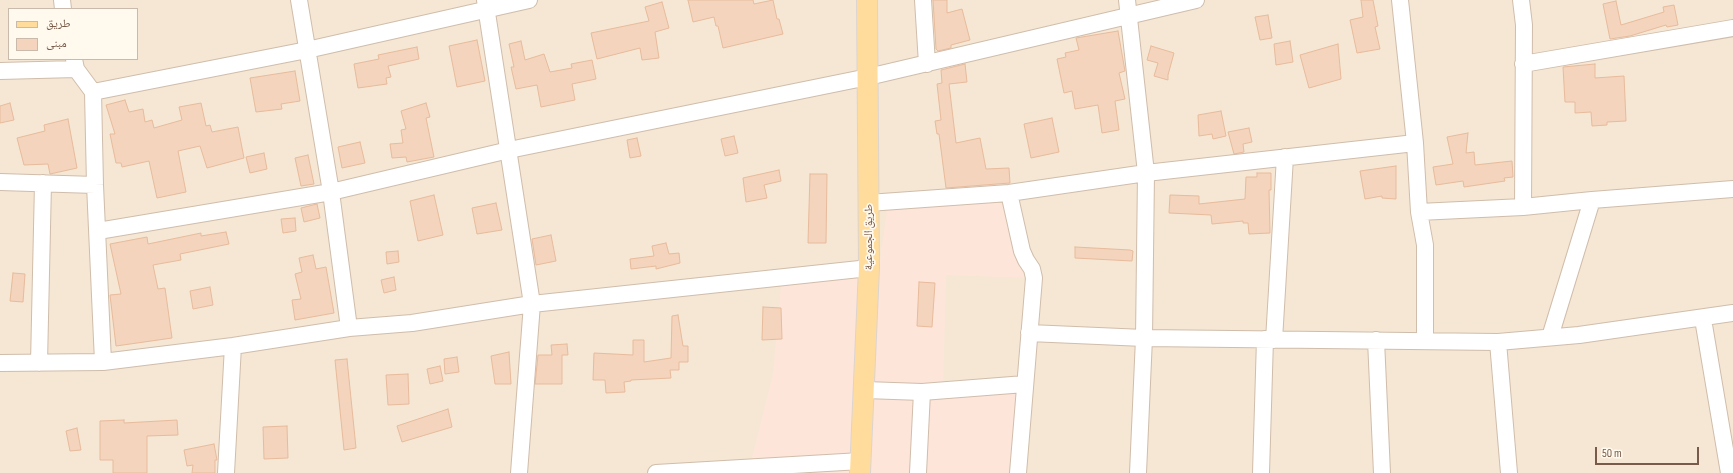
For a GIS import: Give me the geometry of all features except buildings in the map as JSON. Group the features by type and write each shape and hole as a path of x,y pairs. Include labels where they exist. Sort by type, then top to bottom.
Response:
{"main road":[{"name":"طريق الجموعية","path":"861,467 869,268 867,0"}],"street":[{"path":"298,0 331,192 348,328"},
{"path":"93,92 307,50 486,5 529,0"},
{"path":"923,0 927,64"},
{"path":"98,231 331,192 510,150 927,64 1129,8 1196,0"},
{"path":"1400,0 1415,143 1419,212 1424,245 1425,340"},
{"path":"1521,0 1524,25 1523,207"},
{"path":"486,5 510,150 532,304 519,473"},
{"path":"1129,8 1146,173 1144,338 1138,473"},
{"path":"1523,64 1733,28"},
{"path":"0,71 75,64 93,92 94,185 98,231 103,362"},
{"path":"868,203 1009,193 1146,173 1415,143"},
{"path":"1261,473 1269,340 1285,157"},
{"path":"0,182 94,185"},
{"path":"39,363 43,183"},
{"path":"1419,212 1523,207 1733,189"},
{"path":"1009,193 1022,251 1032,269 1034,278 1018,473"},
{"path":"1550,337 1592,200"},
{"path":"0,363 103,362 232,346 348,328 412,323 532,304 869,268"},
{"path":"1029,333 1144,338 1498,342 1704,319 1733,313"},
{"path":"1704,319 1729,473"},
{"path":"1376,340 1382,473"},
{"path":"1498,342 1508,473"},
{"path":"226,473 232,346"},
{"path":"865,390 922,392 1025,384"},
{"path":"918,473 922,392"},
{"path":"656,473 861,467"}],"shaded area":[{"path":"0,0 1733,0 1733,473 0,473"},
{"path":"1009,193 1034,278 946,275 943,390 1025,384 1018,473 748,473 773,374 781,287 796,281 879,269 888,202"}]}
